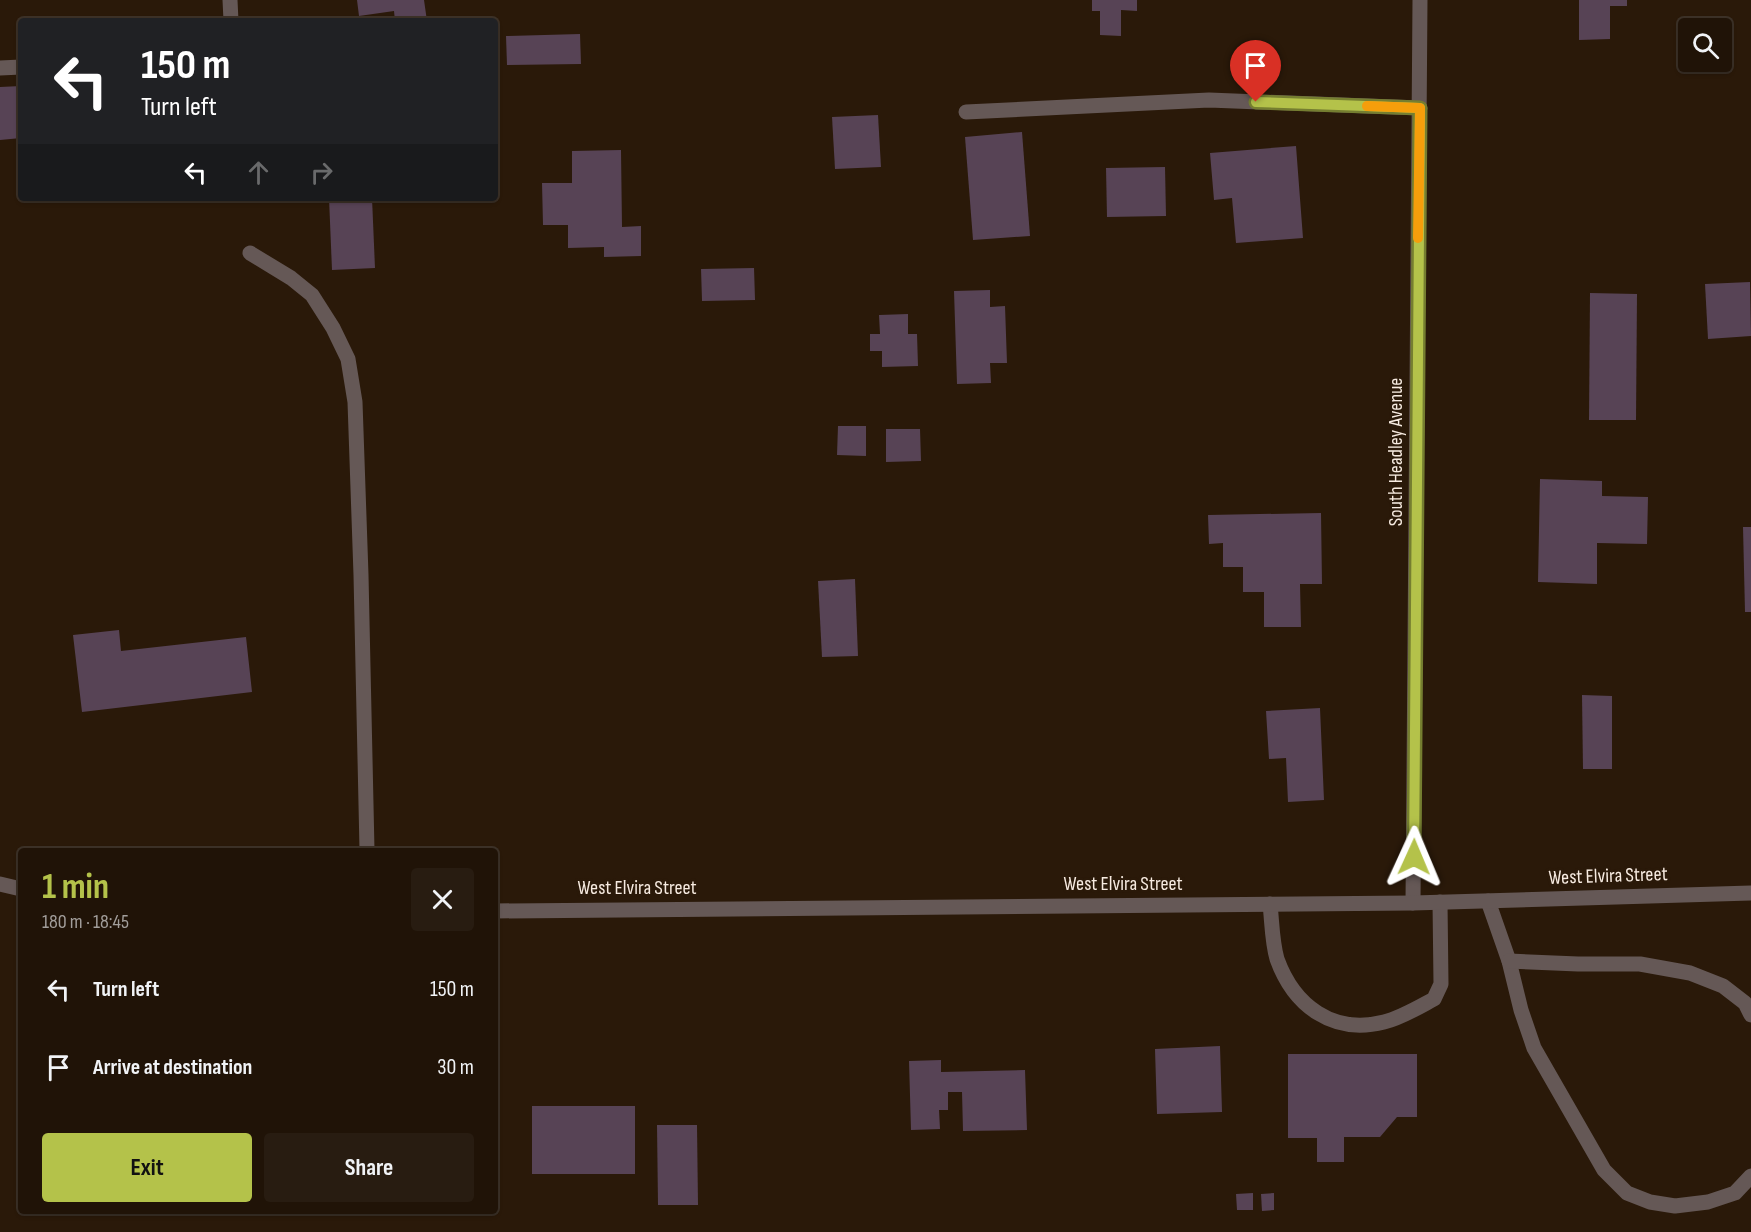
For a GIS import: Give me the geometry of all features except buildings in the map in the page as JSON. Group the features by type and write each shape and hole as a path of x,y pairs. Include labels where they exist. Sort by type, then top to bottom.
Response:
{"street":[{"path":"230,0 231,18"},
{"name":"South Headley Avenue","path":"1413,903 1420,0"},
{"path":"0,68 18,67"},
{"path":"966,112 1209,100 1420,108"},
{"path":"250,253 291,278 312,295 333,328 348,359 355,402 362,575 367,848"},
{"path":"0,884 18,888"},
{"name":"West Elvira Street","path":"498,911 1413,903 1751,893"},
{"path":"1488,901 1509,961 1521,1010 1534,1048 1604,1170 1627,1192 1650,1202 1675,1206 1708,1202 1735,1193 1751,1176"},
{"path":"1270,904 1276,957 1287,984 1306,1005 1328,1020 1355,1027 1385,1022 1434,999 1441,984 1440,902"},
{"path":"1509,961 1640,964 1690,974 1723,986 1745,1004 1751,1016"}],"slow traffic":[{"path":"1367,106 1420,108 1418,238"}],"route":[{"path":"1256,102 1420,108 1414,857"}]}
